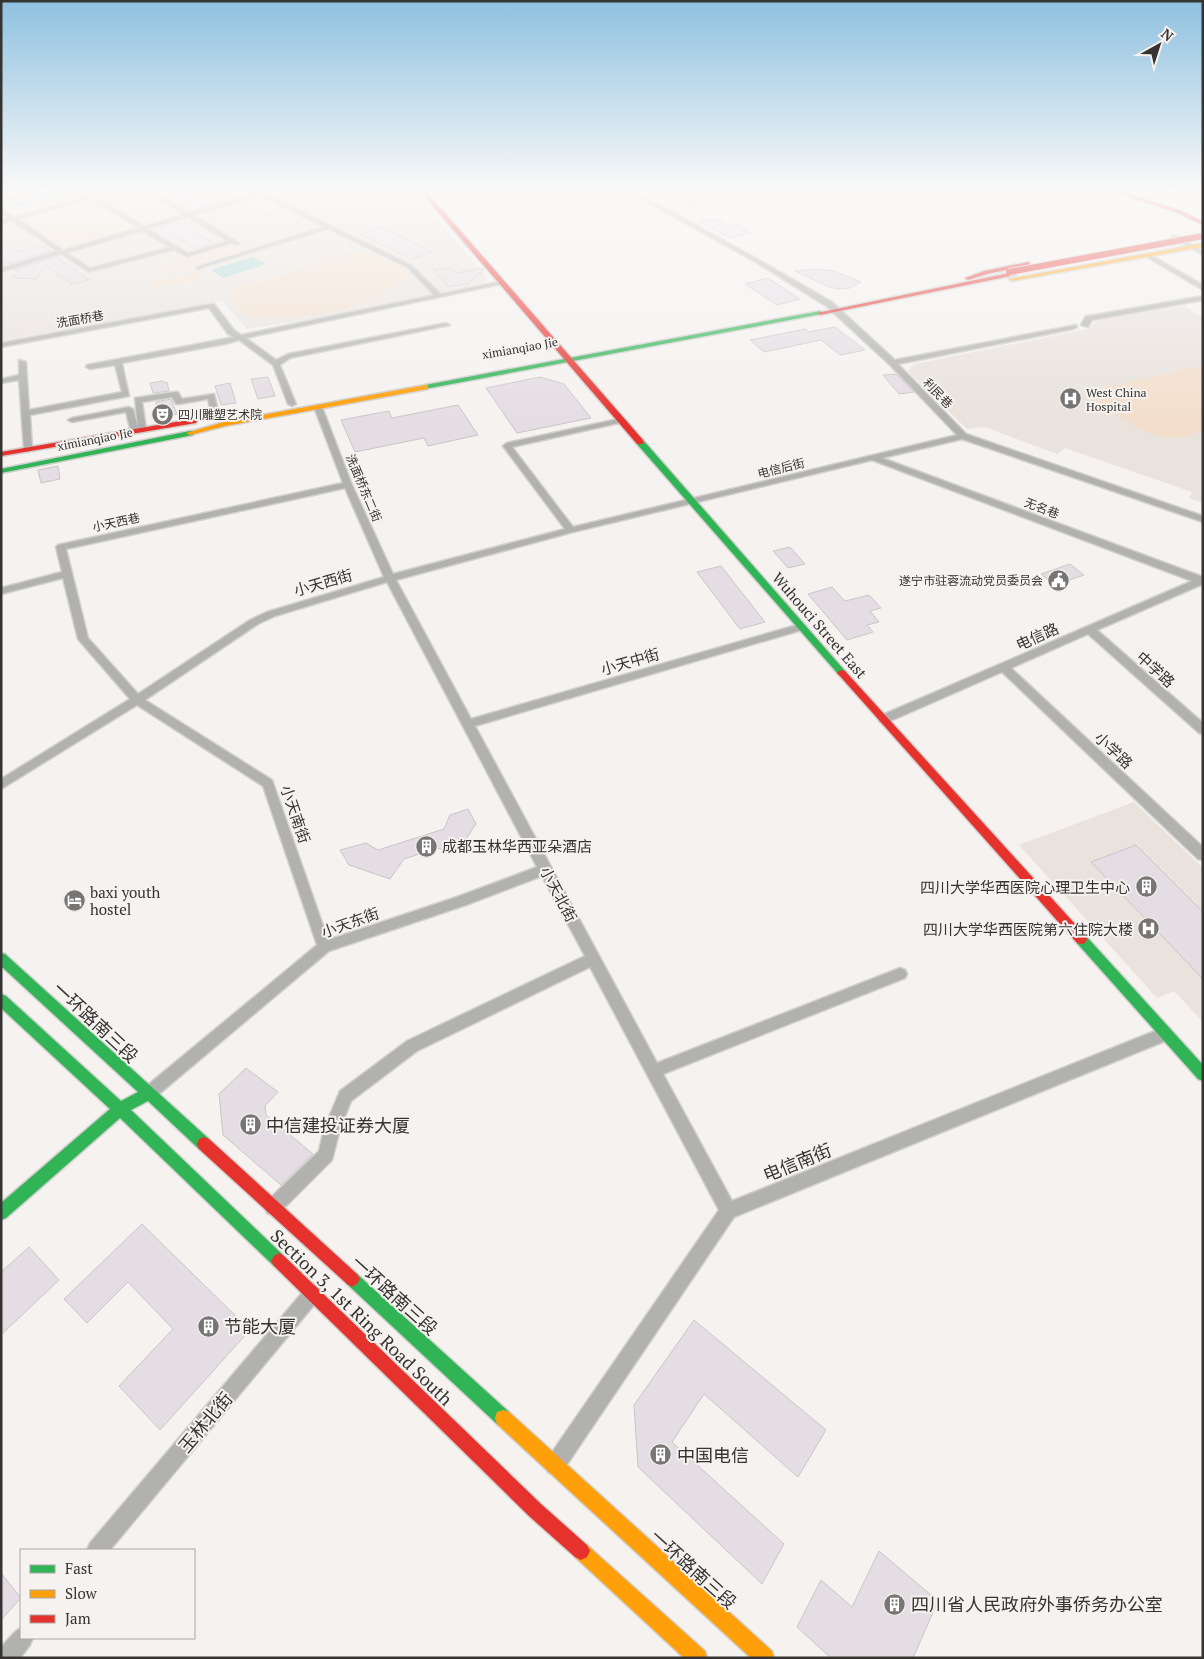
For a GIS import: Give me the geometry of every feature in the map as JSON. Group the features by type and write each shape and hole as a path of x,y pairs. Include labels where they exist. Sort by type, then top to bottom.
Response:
{"main road":[{"name":"Wuhouci Street East","path":"488,266 802,627 1203,1075"},
{"path":"972,280 986,272 1017,266"},
{"path":"1012,273 1046,266"},
{"path":"972,280 1050,266"},
{"path":"972,280 1004,280 1082,266"},
{"name":"ximianqiao Jie","path":"1,471 168,439 220,421 292,404 565,356 972,280"},
{"name":"ximianqiao Jie","path":"1,454 318,407 565,356"},
{"path":"1,459 134,434"},
{"path":"1,464 134,434"},
{"name":"一环路南三段","path":"1,958 148,1094 271,1212 277,1217 287,1220 765,1658"},
{"name":"Section 3, 1st Ring Road South","path":"1,1000 120,1109 262,1244 534,1510 698,1658"},
{"path":"1,1213 120,1109 148,1094"},
{"path":"260,1231 262,1244"}],"street":[{"path":"83,266 89,270 103,266"},
{"path":"199,268 204,266"},
{"path":"409,266 439,296"},
{"name":"利民巷","path":"766,266 833,307 893,362 963,436"},
{"path":"1166,266 1203,288"},
{"path":"90,367 225,342 240,336 502,283"},
{"path":"1085,325 1089,318 1203,298"},
{"name":"洗面桥巷","path":"1,345 211,306 231,332 240,336"},
{"path":"276,364 288,356 446,325"},
{"path":"893,362 1073,327"},
{"path":"240,336 276,364 292,404"},
{"path":"22,362 28,449"},
{"path":"26,413 126,394 118,362"},
{"path":"1,382 23,378"},
{"path":"134,434 138,400 175,394 179,402 211,396 220,421"},
{"name":"洗面桥东二街","path":"318,407 348,485 390,578"},
{"path":"72,420 129,409 134,434"},
{"path":"571,530 507,446 620,420"},
{"path":"873,458 963,436 1203,519"},
{"name":"电信后街","path":"694,502 873,458"},
{"name":"无名巷","path":"873,458 1202,581"},
{"name":"小天西巷","path":"136,700 83,639 61,547 348,485"},
{"name":"小天西街","path":"1,784 136,700 254,622 271,614 390,578 571,530 694,502"},
{"path":"1,591 67,574"},
{"name":"小天北街","path":"390,578 728,1211"},
{"name":"电信路","path":"884,719 1202,581"},
{"name":"小天中街","path":"468,724 802,627"},
{"name":"中学路","path":"1090,630 1203,730"},
{"name":"小学路","path":"1004,668 1203,855"},
{"name":"小天南街","path":"136,700 268,783 324,947"},
{"name":"小天东街","path":"148,1094 324,947 462,901 546,869"},
{"path":"271,1212 326,1155 332,1129 345,1096 412,1046 594,959"},
{"path":"654,1071 900,974"},
{"name":"电信南街","path":"728,1211 1165,1034"},
{"path":"555,1465 728,1211"},
{"name":"玉林北街","path":"98,1549 313,1293"}],"shaded area":[{"path":"1,266 478,266 488,278 483,284 319,318 247,329 222,301 1,341"},
{"path":"162,266 197,266 174,274"},
{"path":"308,266 403,266 408,274 395,285 364,302 330,313 313,316 254,317 244,313 234,304 234,295 238,289"},
{"path":"197,272 201,279 155,288 153,282"},
{"name":"West China Hospital","path":"1185,306 1203,318 1203,503 1189,498 1192,492 1065,448 1057,454 985,427 967,429 908,371 914,364 1088,329 1098,319"},
{"path":"1203,365 1203,431 1185,436 1167,437 1142,430 1130,424 1087,392"},
{"name":"四川大学华西医院第六住院大楼","path":"1134,802 1203,868 1203,1022 1174,991 1157,998 1019,845"}],"water":[{"path":"222,266 259,266 223,278 211,270"}],"building":[{"path":"27,266 46,266 36,279 12,278 18,272 15,270"},
{"path":"47,266 70,266 89,280 72,284"},
{"path":"450,268 456,273 483,268 484,270 469,283 448,287 434,270"},
{"path":"815,269 834,271 861,282 850,288 839,289 829,287 795,271"},
{"path":"768,278 800,299 777,305 745,284"},
{"path":"835,327 865,350 840,355 821,340 764,352 750,340 805,329 809,332"},
{"path":"896,374 914,392 899,394 883,375"},
{"path":"268,377 275,396 258,399 251,379"},
{"path":"540,377 564,384 591,418 517,433 486,388"},
{"path":"163,381 164,383 167,382 169,391 153,393 150,383"},
{"path":"230,383 236,403 221,405 215,386"},
{"path":"171,399 177,414 160,417 156,402"},
{"path":"458,405 478,435 428,446 424,438 355,452 341,420 389,411 392,418"},
{"path":"58,466 60,479 41,483 38,470"},
{"path":"790,547 805,564 788,568 773,551"},
{"name":"遂宁市驻蓉流动党员委员会","path":"1070,564 1084,575 1055,585 1041,574"},
{"path":"721,566 765,622 740,629 697,572"},
{"path":"832,587 845,601 869,595 881,608 870,611 879,622 867,625 873,632 847,640 808,594"},
{"name":"成都玉林华西亚朵酒店","path":"468,809 476,824 456,854 438,848 404,859 390,879 349,865 340,850 366,843 378,850 444,829 450,815"},
{"name":"四川大学华西医院心理卫生中心","path":"1136,845 1203,912 1203,979 1091,862"},
{"name":"中信建投证券大厦","path":"246,1068 278,1092 265,1106 266,1115 313,1154 281,1185 223,1135 219,1094"},
{"name":"节能大厦","path":"142,1224 250,1330 160,1430 119,1386 173,1329 128,1282 87,1323 64,1299"},
{"path":"29,1247 59,1280 1,1335 1,1272"},
{"name":"中国电信","path":"694,1320 826,1430 798,1477 704,1394 672,1442 784,1544 762,1584 638,1467 634,1405"},
{"name":"四川省人民政府外事侨务办公室","path":"879,1551 938,1601 913,1658 831,1658 797,1627 821,1580 852,1607"},
{"path":"1,1573 20,1599 1,1620"}],"traffic: fast":[{"path":"425,387 820,313"},
{"path":"1,471 190,433"},
{"path":"640,442 842,673"},
{"path":"1081,939 1203,1075"},
{"path":"1,958 204,1144"},
{"path":"1,1000 120,1109 279,1261"},
{"path":"1,1213 120,1109 148,1094"},
{"path":"352,1279 503,1418"}],"traffic: slow":[{"path":"1012,279 1083,266"},
{"path":"190,433 224,424 425,387"},
{"path":"503,1418 765,1658"},
{"path":"581,1551 698,1658"}],"traffic: jam":[{"path":"488,266 640,442"},
{"path":"968,278 986,272 1015,266"},
{"path":"1009,272 1039,266"},
{"path":"820,313 1014,274"},
{"path":"1,454 193,421"},
{"path":"842,673 1081,939"},
{"path":"204,1144 352,1279"},
{"path":"279,1261 535,1510 581,1551"}],"place":[{"name":"West China Hospital","path":"1070,399"},
{"name":"四川雕塑艺术院","path":"162,414"},
{"name":"遂宁市驻蓉流动党员委员会","path":"1059,580"},
{"name":"成都玉林华西亚朵酒店","path":"426,846"},
{"name":"四川大学华西医院心理卫生中心","path":"1146,887"},
{"name":"baxi youth hostel","path":"74,901"},
{"name":"四川大学华西医院第六住院大楼","path":"1149,929"},
{"name":"中信建投证券大厦","path":"250,1125"},
{"name":"节能大厦","path":"208,1326"},
{"name":"中国电信","path":"661,1455"},
{"name":"四川省人民政府外事侨务办公室","path":"895,1604"}]}
